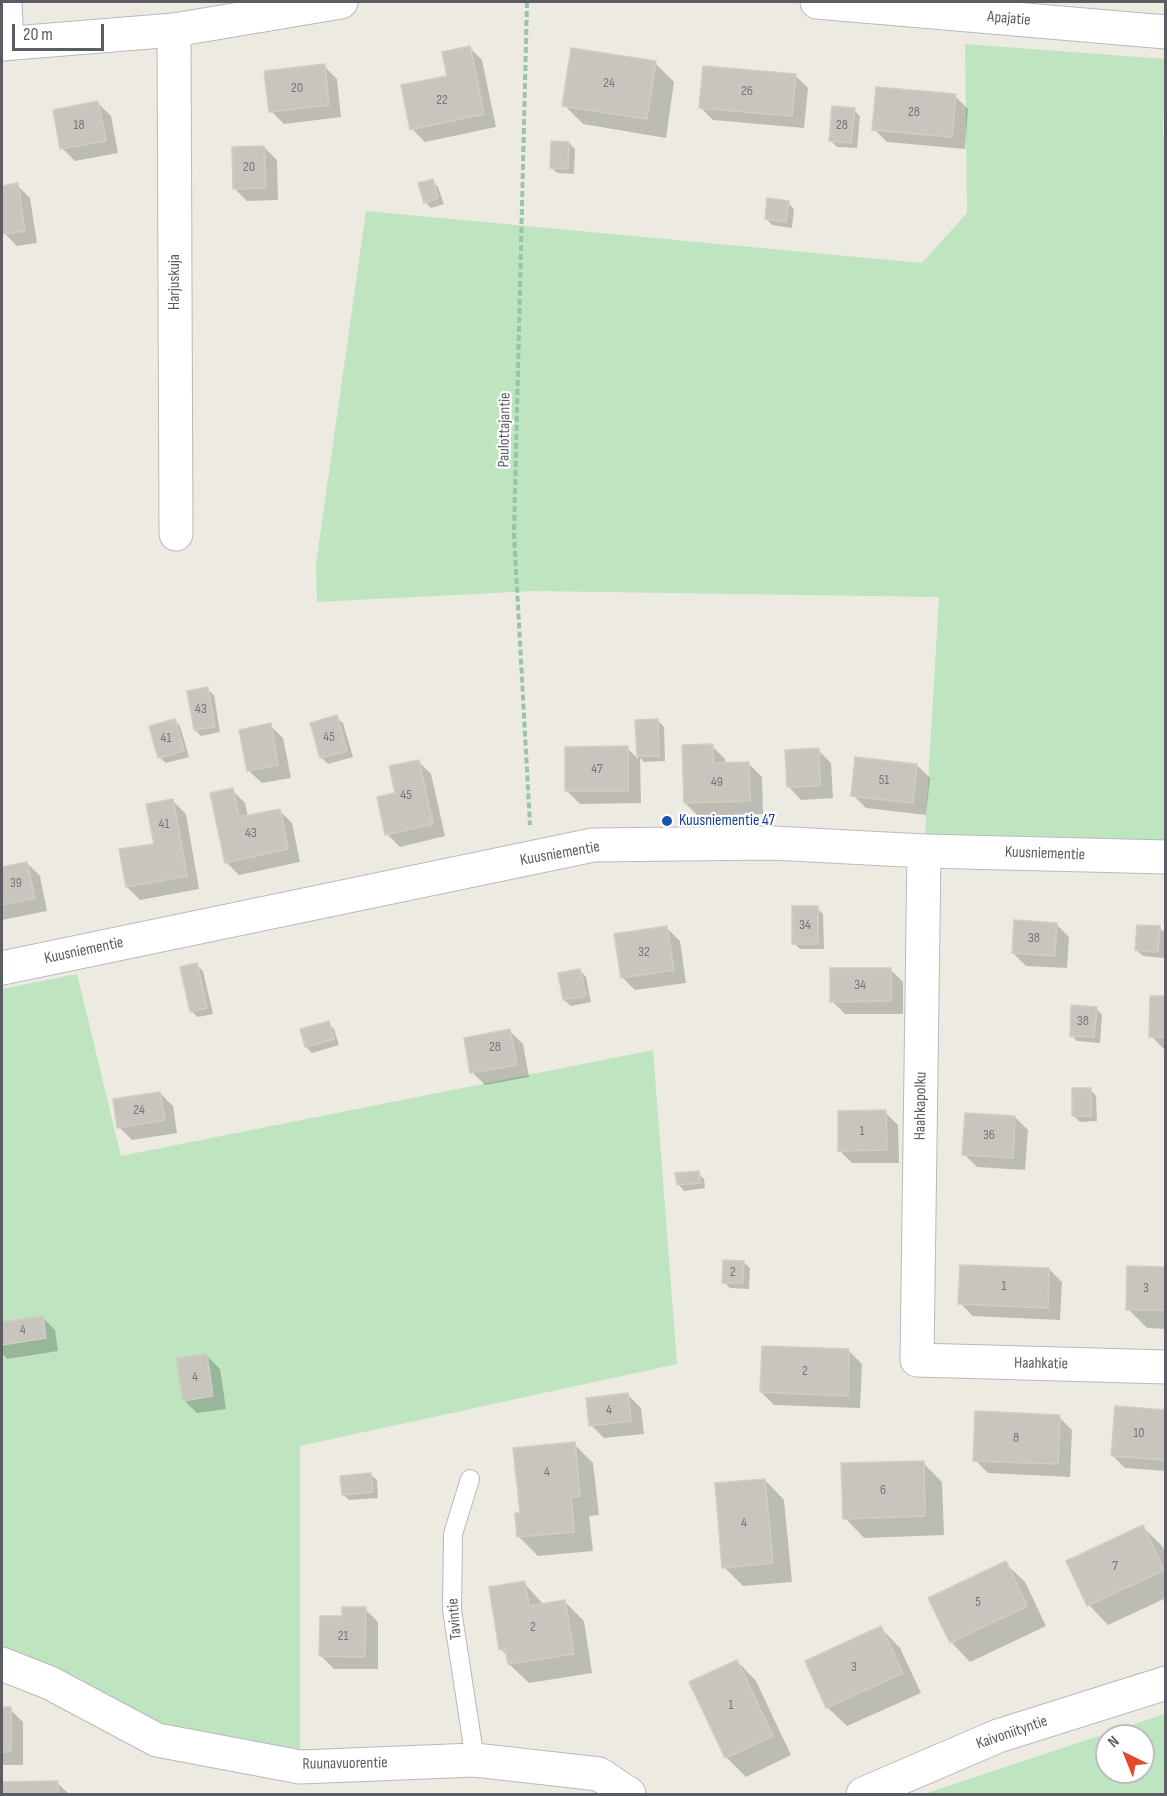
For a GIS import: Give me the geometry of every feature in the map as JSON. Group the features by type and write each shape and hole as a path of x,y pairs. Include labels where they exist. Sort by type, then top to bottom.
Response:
{"street":[{"path":"5,2 4,44 174,30 341,2"},
{"name":"Apajatie","path":"818,2 1004,10 1166,32"},
{"name":"Harjuskuja","path":"174,30 176,534"},
{"name":"Kuusniementie","path":"2,969 593,845 773,843 924,851 1166,858"},
{"name":"Haahkapolku","path":"917,1360 924,851"},
{"name":"Haahkatie","path":"917,1360 1166,1367"},
{"name":"Ruunavuorentie","path":"2,1664 50,1683 157,1740 300,1767 475,1760 599,1774 629,1794"},
{"name":"Kaivoniityntie","path":"863,1794 998,1736 1166,1683"}],"lane":[{"name":"Tavintie","path":"470,1479 453,1534 452,1610 475,1760"}],"path":[{"name":"Paulottajantie","path":"527,2 514,533 532,858"}],"green space":[{"path":"965,44 1165,59 1163,137 1166,140 1165,857 924,851 939,597 534,591 317,602 316,564 366,211 922,263 967,213"},
{"path":"77,974 121,1156 653,1050 677,1364 300,1446 300,1767 157,1740 2,1664 2,989"},
{"path":"1165,1714 1165,1794 924,1794 1095,1737 1095,1784 1155,1784 1155,1724 1135,1724"}],"building":[{"path":"470,46 484,114 410,130 401,85 447,76 442,52"},
{"path":"571,48 656,61 647,119 562,106"},
{"path":"325,64 329,105 269,112 264,71"},
{"path":"703,66 796,74 792,116 699,108"},
{"path":"876,87 956,94 952,137 872,130"},
{"path":"98,101 106,141 60,149 53,110"},
{"path":"832,106 855,108 851,143 829,141"},
{"path":"551,141 569,142 568,169 550,168"},
{"path":"264,146 266,188 233,189 232,147"},
{"path":"433,179 438,198 424,203 418,183"},
{"path":"18,183 25,231 2,234 2,186"},
{"path":"767,198 789,201 786,222 765,219"},
{"path":"208,687 215,727 194,730 187,691"},
{"path":"337,715 347,751 320,758 310,723"},
{"path":"175,719 184,751 158,758 149,726"},
{"path":"658,719 659,756 637,756 635,720"},
{"path":"271,723 278,765 247,771 239,730"},
{"path":"713,744 713,763 749,762 750,801 684,803 682,745"},
{"path":"628,746 628,791 565,791 565,747"},
{"path":"819,748 820,786 787,787 785,750"},
{"path":"855,757 917,764 913,803 851,796"},
{"path":"419,760 433,824 385,835 377,797 395,793 389,766"},
{"path":"233,788 239,817 280,809 288,849 225,863 210,793"},
{"path":"173,799 187,876 126,887 119,849 154,844 146,804"},
{"path":"27,862 35,898 2,905 2,867"},
{"path":"792,906 818,906 818,944 792,944"},
{"path":"1014,920 1057,923 1055,956 1012,953"},
{"path":"1137,925 1160,926 1158,952 1135,950"},
{"path":"667,926 674,970 621,978 614,934"},
{"path":"197,963 207,1008 190,1012 180,967"},
{"path":"830,968 891,968 891,1001 830,1002"},
{"path":"580,969 586,996 563,1000 558,973"},
{"path":"1150,996 1166,996 1166,1037 1149,1037"},
{"path":"1071,1005 1097,1007 1094,1037 1070,1036"},
{"path":"329,1021 334,1039 305,1047 300,1029"},
{"path":"510,1029 517,1065 470,1073 464,1038"},
{"path":"1072,1088 1091,1088 1091,1116 1072,1116"},
{"path":"160,1092 165,1120 117,1128 113,1099"},
{"path":"886,1110 887,1150 838,1151 838,1111"},
{"path":"965,1113 1015,1116 1013,1158 962,1155"},
{"path":"699,1171 700,1183 677,1185 675,1173"},
{"path":"723,1260 744,1261 743,1283 722,1283"},
{"path":"960,1265 1049,1268 1048,1308 958,1304"},
{"path":"1127,1266 1166,1267 1166,1310 1126,1310"},
{"path":"43,1316 46,1338 2,1345 2,1322"},
{"path":"762,1346 849,1349 848,1396 760,1392"},
{"path":"207,1354 213,1396 183,1401 176,1358"},
{"path":"628,1393 631,1421 589,1426 586,1398"},
{"path":"1115,1406 1166,1410 1166,1460 1111,1456"},
{"path":"975,1411 1060,1415 1058,1464 973,1461"},
{"path":"575,1442 580,1496 571,1497 574,1532 517,1537 515,1513 520,1513 513,1448"},
{"path":"924,1461 925,1516 843,1519 841,1463"},
{"path":"371,1473 373,1492 342,1495 340,1476"},
{"path":"765,1479 773,1563 722,1568 715,1483"},
{"path":"1143,1525 1164,1570 1087,1606 1066,1561"},
{"path":"1006,1561 1027,1606 950,1643 928,1598"},
{"path":"525,1581 529,1606 565,1600 574,1654 508,1664 505,1649 499,1650 489,1587"},
{"path":"342,1607 366,1607 365,1657 319,1656 320,1616 342,1616"},
{"path":"881,1626 903,1673 826,1708 805,1661"},
{"path":"737,1660 773,1736 725,1758 689,1682"},
{"path":"2,1707 11,1707 11,1752 2,1752"},
{"path":"58,1781 58,1794 2,1794 2,1782"}],"place":[{"name":"Kuusniementie 47","path":"667,821"}]}
